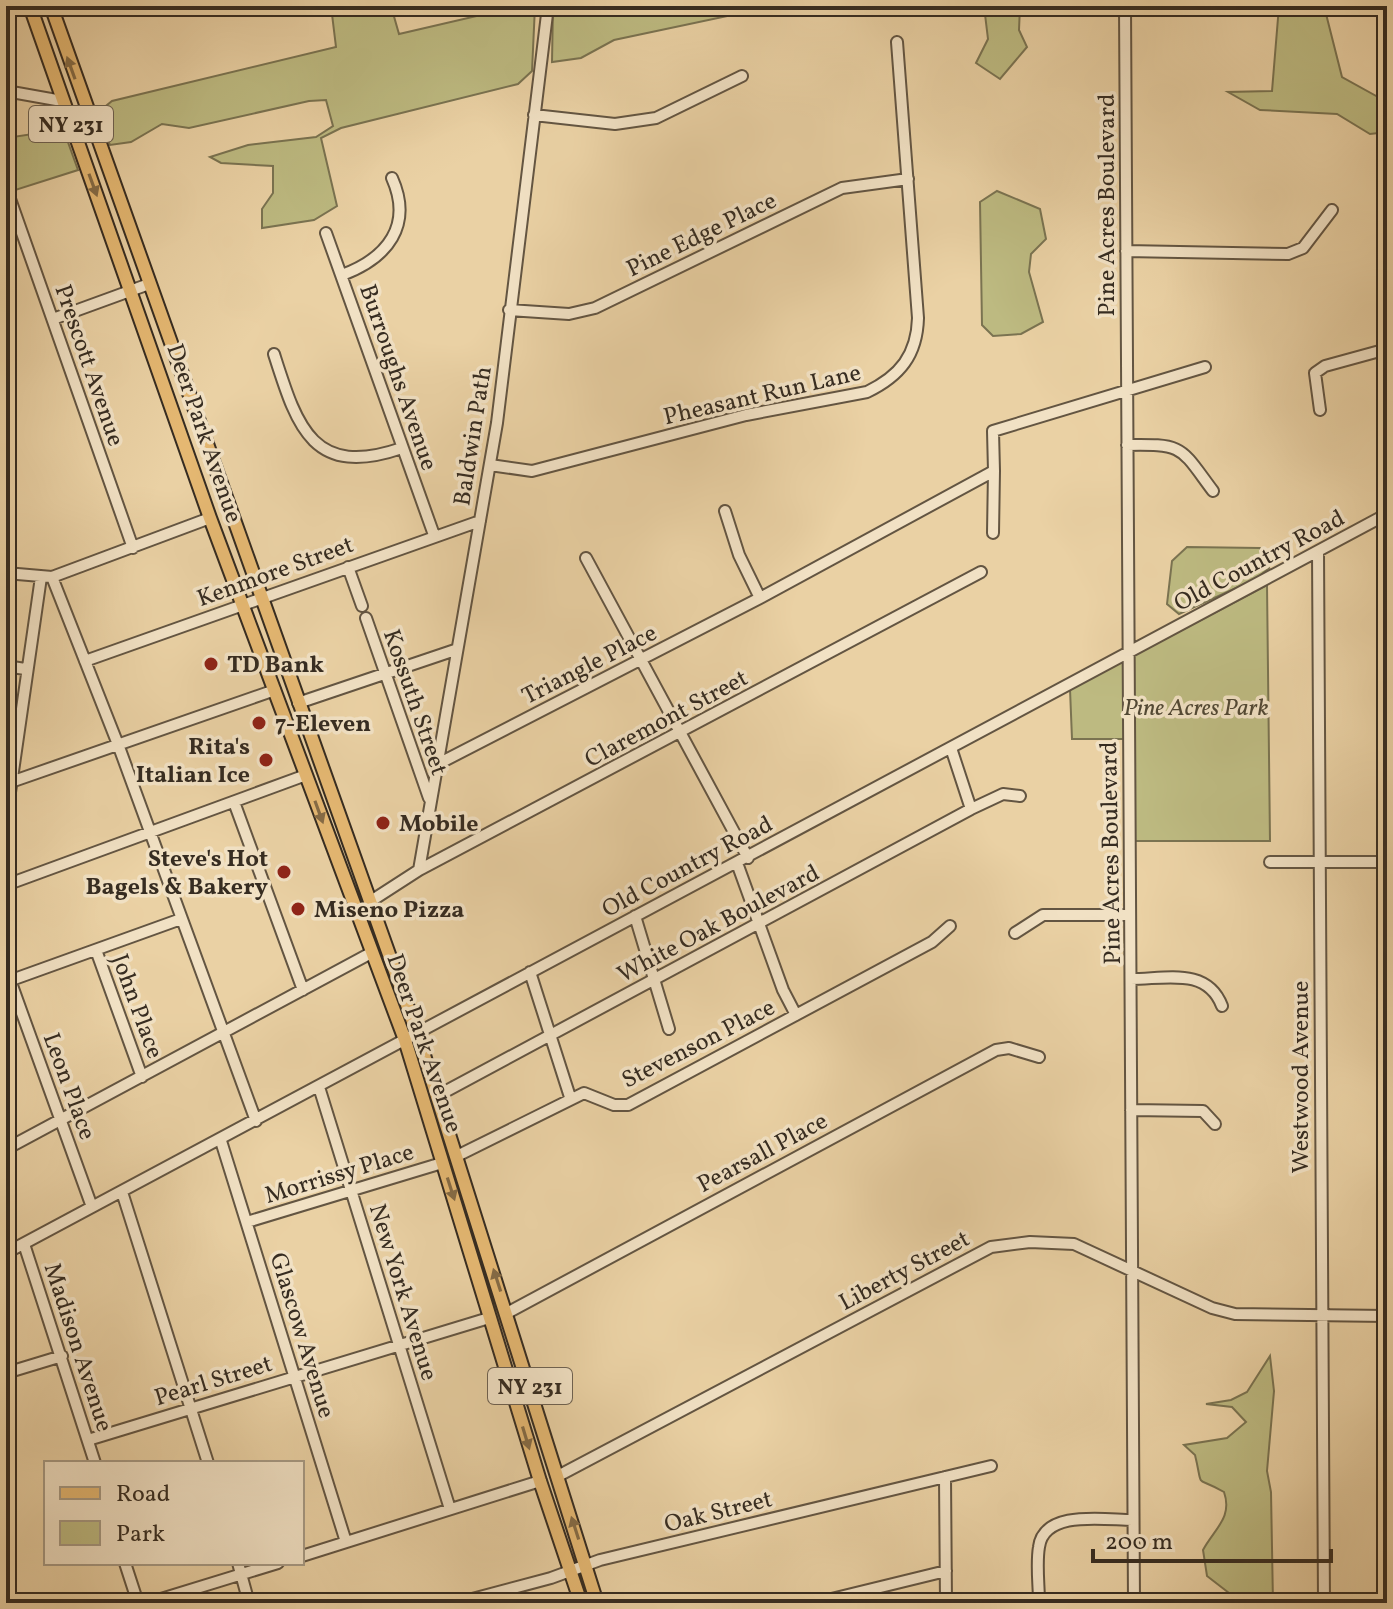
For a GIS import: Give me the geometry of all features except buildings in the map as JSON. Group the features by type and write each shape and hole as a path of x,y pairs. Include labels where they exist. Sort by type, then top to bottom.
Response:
{"main road":[{"name":"Deer Park Avenue","path":"30,6 210,518 371,953 437,1096 597,1603"},
{"name":"Deer Park Avenue","path":"51,6 260,599 371,901 411,1036 442,1163 581,1603"}],"street":[{"name":"Baldwin Path","path":"419,870 455,650 490,465 548,6"},
{"name":"Pine Acres Boulevard","path":"1125,6 1134,1603"},
{"name":"Pheasant Run Lane","path":"490,465 515,471 545,468 746,415 867,392 885,383 913,354 917,338 897,42"},
{"path":"534,115 615,124 656,118 742,76"},
{"path":"6,91 62,101"},
{"path":"342,275 375,258 397,230 400,196 392,178"},
{"name":"Pine Edge Place","path":"509,310 569,314 595,308 842,188 908,179"},
{"name":"Prescott Avenue","path":"9,196 133,548"},
{"path":"1126,251 1288,254 1303,248 1332,210"},
{"name":"Burroughs Avenue","path":"326,233 434,535"},
{"path":"53,319 149,284"},
{"path":"1320,410 1315,373 1325,366 1387,349"},
{"path":"274,354 297,423 320,445 354,458 402,448"},
{"path":"993,533 993,431 1126,388 1205,367"},
{"path":"1127,445 1170,446 1182,450 1213,491"},
{"name":"Triangle Place","path":"436,765 760,598 994,471"},
{"path":"725,511 739,555 760,598"},
{"name":"Old Country Road","path":"6,1253 221,1141 530,972 1387,514"},
{"path":"6,573 46,577 210,518"},
{"name":"Kenmore Street","path":"85,661 480,521"},
{"name":"Westwood Avenue","path":"1318,551 1324,1603"},
{"path":"586,558 682,732 742,860 759,923 783,990 796,1015"},
{"name":"Kossuth Street","path":"348,567 362,606"},
{"name":"Claremont Street","path":"371,901 419,870 981,572"},
{"path":"46,577 85,661 119,747 256,1121"},
{"path":"6,820 11,782 10,760 25,669 46,577"},
{"name":"Kossuth Street","path":"366,618 429,800"},
{"path":"298,703 455,650"},
{"path":"6,666 25,669"},
{"path":"11,782 119,747 275,690"},
{"path":"951,748 971,809"},
{"path":"6,885 306,775"},
{"name":"White Oak Boulevard","path":"437,1096 971,809 1003,794 1020,796"},
{"path":"234,802 303,990"},
{"path":"1270,862 1387,862"},
{"path":"1015,933 1043,915 1130,915"},
{"path":"635,916 669,1029"},
{"path":"8,981 181,919"},
{"name":"Stevenson Place","path":"570,1097 584,1093 614,1105 628,1105 932,942 950,926"},
{"name":"John Place","path":"96,950 142,1077"},
{"path":"6,1149 371,953"},
{"path":"457,1156 570,1097 530,972"},
{"path":"1131,979 1199,979 1216,990 1222,1006"},
{"name":"Leon Place","path":"8,981 62,1119 92,1207"},
{"name":"Pearsall Place","path":"507,1313 996,1050 1009,1048 1039,1057"},
{"name":"New York Avenue","path":"319,1087 450,1509"},
{"path":"1131,1110 1203,1111 1215,1124"},
{"name":"Glascow Avenue","path":"221,1141 346,1542"},
{"name":"Morrissy Place","path":"247,1222 351,1188 442,1163"},
{"path":"122,1192 207,1461"},
{"name":"Liberty Street","path":"558,1476 991,1247 1030,1242 1074,1244 1212,1308 1235,1314 1387,1316"},
{"name":"Madison Avenue","path":"24,1244 94,1461"},
{"name":"Pearl Street","path":"88,1440 489,1318"},
{"path":"6,1373 62,1356"},
{"name":"Oak Street","path":"457,1603 587,1566 991,1466"},
{"path":"945,1477 946,1603"},
{"path":"304,1555 540,1481"},
{"path":"1039,1603 1039,1544 1049,1529 1068,1520 1132,1520"},
{"path":"126,1565 138,1603"},
{"path":"148,1603 240,1569 265,1565"},
{"path":"240,1569 249,1603"},
{"path":"815,1603 946,1571"}],"green space":[{"path":"331,6 391,6 399,34 515,7 535,6 532,71 518,84 341,128 321,138 337,206 314,220 262,228 262,209 273,193 273,166 221,163 210,157 248,145 316,137 333,126 326,100 309,101 189,128 162,124 131,142 110,145 96,114 112,101 336,47"},
{"path":"553,6 775,6 614,40 581,58 552,62"},
{"path":"984,6 1020,6 1019,30 1027,47 1000,79 976,63 988,39"},
{"path":"1279,6 1324,6 1342,77 1387,102 1387,132 1370,134 1337,114 1260,110 1228,92 1272,91"},
{"path":"59,130 65,134 78,170 6,193 6,138"},
{"path":"997,191 1040,209 1046,239 1031,254 1029,272 1043,322 1021,334 993,336 982,325 980,202"},
{"path":"1187,547 1260,548 1269,568 1256,579 1179,614 1167,604 1172,561"},
{"name":"Pine Acres Park","path":"1267,585 1270,841 1130,841 1131,739 1072,739 1070,689"},
{"path":"1270,1356 1274,1391 1267,1471 1271,1492 1273,1603 1242,1603 1207,1576 1203,1550 1221,1523 1226,1501 1224,1492 1201,1481 1195,1455 1184,1445 1227,1438 1246,1422 1232,1407 1206,1404 1231,1400 1247,1392"}],"place":[{"name":"TD Bank","path":"211,664"},
{"name":"7-Eleven","path":"259,723"},
{"name":"Rita's Italian Ice","path":"266,760"},
{"name":"Mobile","path":"383,823"},
{"name":"Steve's Hot Bagels & Bakery","path":"284,872"},
{"name":"Miseno Pizza","path":"298,909"}]}
